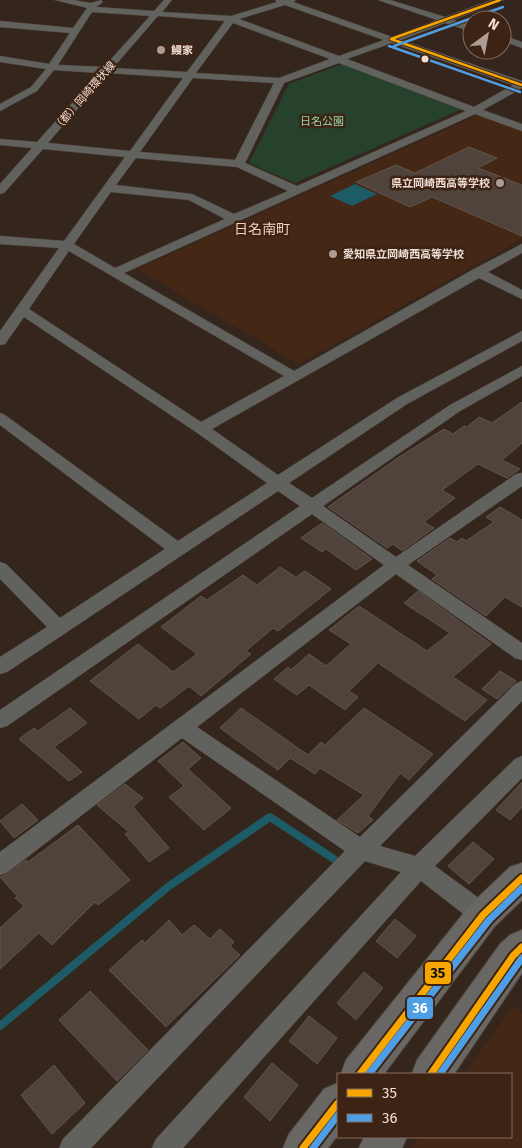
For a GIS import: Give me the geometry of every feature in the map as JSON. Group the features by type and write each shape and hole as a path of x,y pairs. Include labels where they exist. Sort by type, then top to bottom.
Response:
{"highway":[{"path":"361,1073 483,915 522,878"},
{"path":"432,1073 513,956 522,947"},
{"path":"303,1148 337,1103"}],"street":[{"path":"59,0 91,8 231,19 522,128"},
{"path":"0,108 34,89 52,67 91,8 104,0"},
{"name":"（都）岡崎環状線","path":"0,191 168,0"},
{"path":"382,0 462,26"},
{"path":"0,59 52,67 280,81 500,0"},
{"path":"0,341 132,154 231,19 285,1 391,40 522,84"},
{"path":"0,24 76,31"},
{"path":"239,164 280,81"},
{"path":"114,273 476,110 522,84"},
{"path":"0,99 12,101"},
{"path":"0,142 239,164 298,190"},
{"path":"108,188 192,197 234,219"},
{"path":"0,240 67,245 293,376"},
{"path":"201,429 522,248"},
{"path":"478,272 522,295"},
{"path":"22,310 201,429 522,653"},
{"path":"0,667 402,401 522,336"},
{"path":"0,720 455,408 522,370"},
{"path":"0,418 178,550"},
{"path":"0,865 396,566 522,478"},
{"path":"0,568 59,628"},
{"path":"72,1148 361,850 522,688"},
{"path":"183,728 361,850 418,867 483,915"},
{"path":"165,1148 418,867 522,765"}],"shaded area":[{"name":"愛知県立岡崎西高等学校","path":"479,115 522,131 522,239 299,364 137,269"},
{"path":"514,1005 522,1014 522,1148 412,1148 418,1138 512,1138 512,1073 465,1073"}],"green space":[{"name":"日名公園","path":"342,64 464,108 295,183 249,163 289,84"}],"water":[{"path":"355,184 377,194 352,206 330,196"}],"building":[{"path":"469,147 497,158 478,168 522,185 522,236 432,197 410,207 356,182 396,165 415,173"},
{"path":"522,402 522,443 502,460 520,469 507,478 478,464 442,490 455,498 424,522 434,528 402,551 393,544 387,548 328,507 399,457 444,429 453,434 464,426 467,427 479,417 492,423"},
{"path":"500,507 522,520 522,607 505,597 486,616 432,579 437,575 417,561 450,538 457,542 462,538 466,541 494,522 486,517"},
{"path":"322,523 372,559 356,570 326,549 322,552 301,538"},
{"path":"280,567 296,577 305,571 331,589 278,631 273,628 246,651 251,654 201,696 189,686 160,708 156,705 139,719 90,681 138,644 173,672 197,654 161,627 201,596 207,600 243,575 257,585"},
{"path":"418,591 491,644 453,677 487,700 465,721 378,663 349,691 358,697 345,710 309,685 297,695 274,679 288,667 291,670 309,654 326,666 351,644 329,630 359,606 427,651 450,633 404,603"},
{"path":"500,671 516,681 497,699 482,689"},
{"path":"70,708 87,723 54,747 82,772 69,781 19,739 34,728 38,731"},
{"path":"241,708 308,755 321,742 325,745 364,708 433,754 409,780 400,773 368,816 373,820 358,833 337,820 364,795 320,768 315,774 290,758 278,770 220,728"},
{"path":"183,742 201,758 188,769 231,808 204,830 169,797 184,786 158,761"},
{"path":"522,782 522,807 510,820 496,810"},
{"path":"125,784 143,798 133,807 169,848 149,862 125,834 129,832 97,805"},
{"path":"22,804 38,820 14,838 0,821"},
{"path":"78,825 130,880 98,905 95,902 52,945 39,933 0,969 0,928 24,906 15,898 17,896 0,877 9,873 26,860 28,862"},
{"path":"473,842 494,859 469,884 448,866"},
{"path":"395,919 416,936 397,958 376,941"},
{"path":"169,920 182,935 194,925 210,939 220,929 234,942 230,946 240,955 166,1027 109,970 142,940 145,943"},
{"path":"364,972 383,988 356,1020 337,1003"},
{"path":"90,991 148,1050 117,1081 59,1020"},
{"path":"309,1016 337,1038 317,1064 289,1041"},
{"path":"272,1063 298,1085 270,1121 244,1097"},
{"path":"54,1065 85,1103 52,1134 21,1095"}],"waterway":[{"path":"0,1026 169,886 270,817 334,859"}],"transit line":[{"name":"35","path":"391,39 500,0"},
{"name":"36","path":"394,46 503,7"},
{"name":"35","path":"391,39 522,85"},
{"name":"36","path":"389,46 520,92"},
{"name":"35","path":"361,1073 483,915 522,878"},
{"name":"36","path":"370,1073 489,920 522,888"},
{"name":"35","path":"432,1073 513,956 522,947"},
{"name":"36","path":"441,1073 522,958"},
{"name":"35","path":"303,1148 337,1104"},
{"name":"36","path":"313,1148 337,1116"}],"place":[{"name":"鰻家","path":"161,50"},
{"name":"県立岡崎西高等学校","path":"500,183"},
{"name":"愛知県立岡崎西高等学校","path":"333,254"}],"district":[{"name":"日名南町","path":"262,229"}]}
